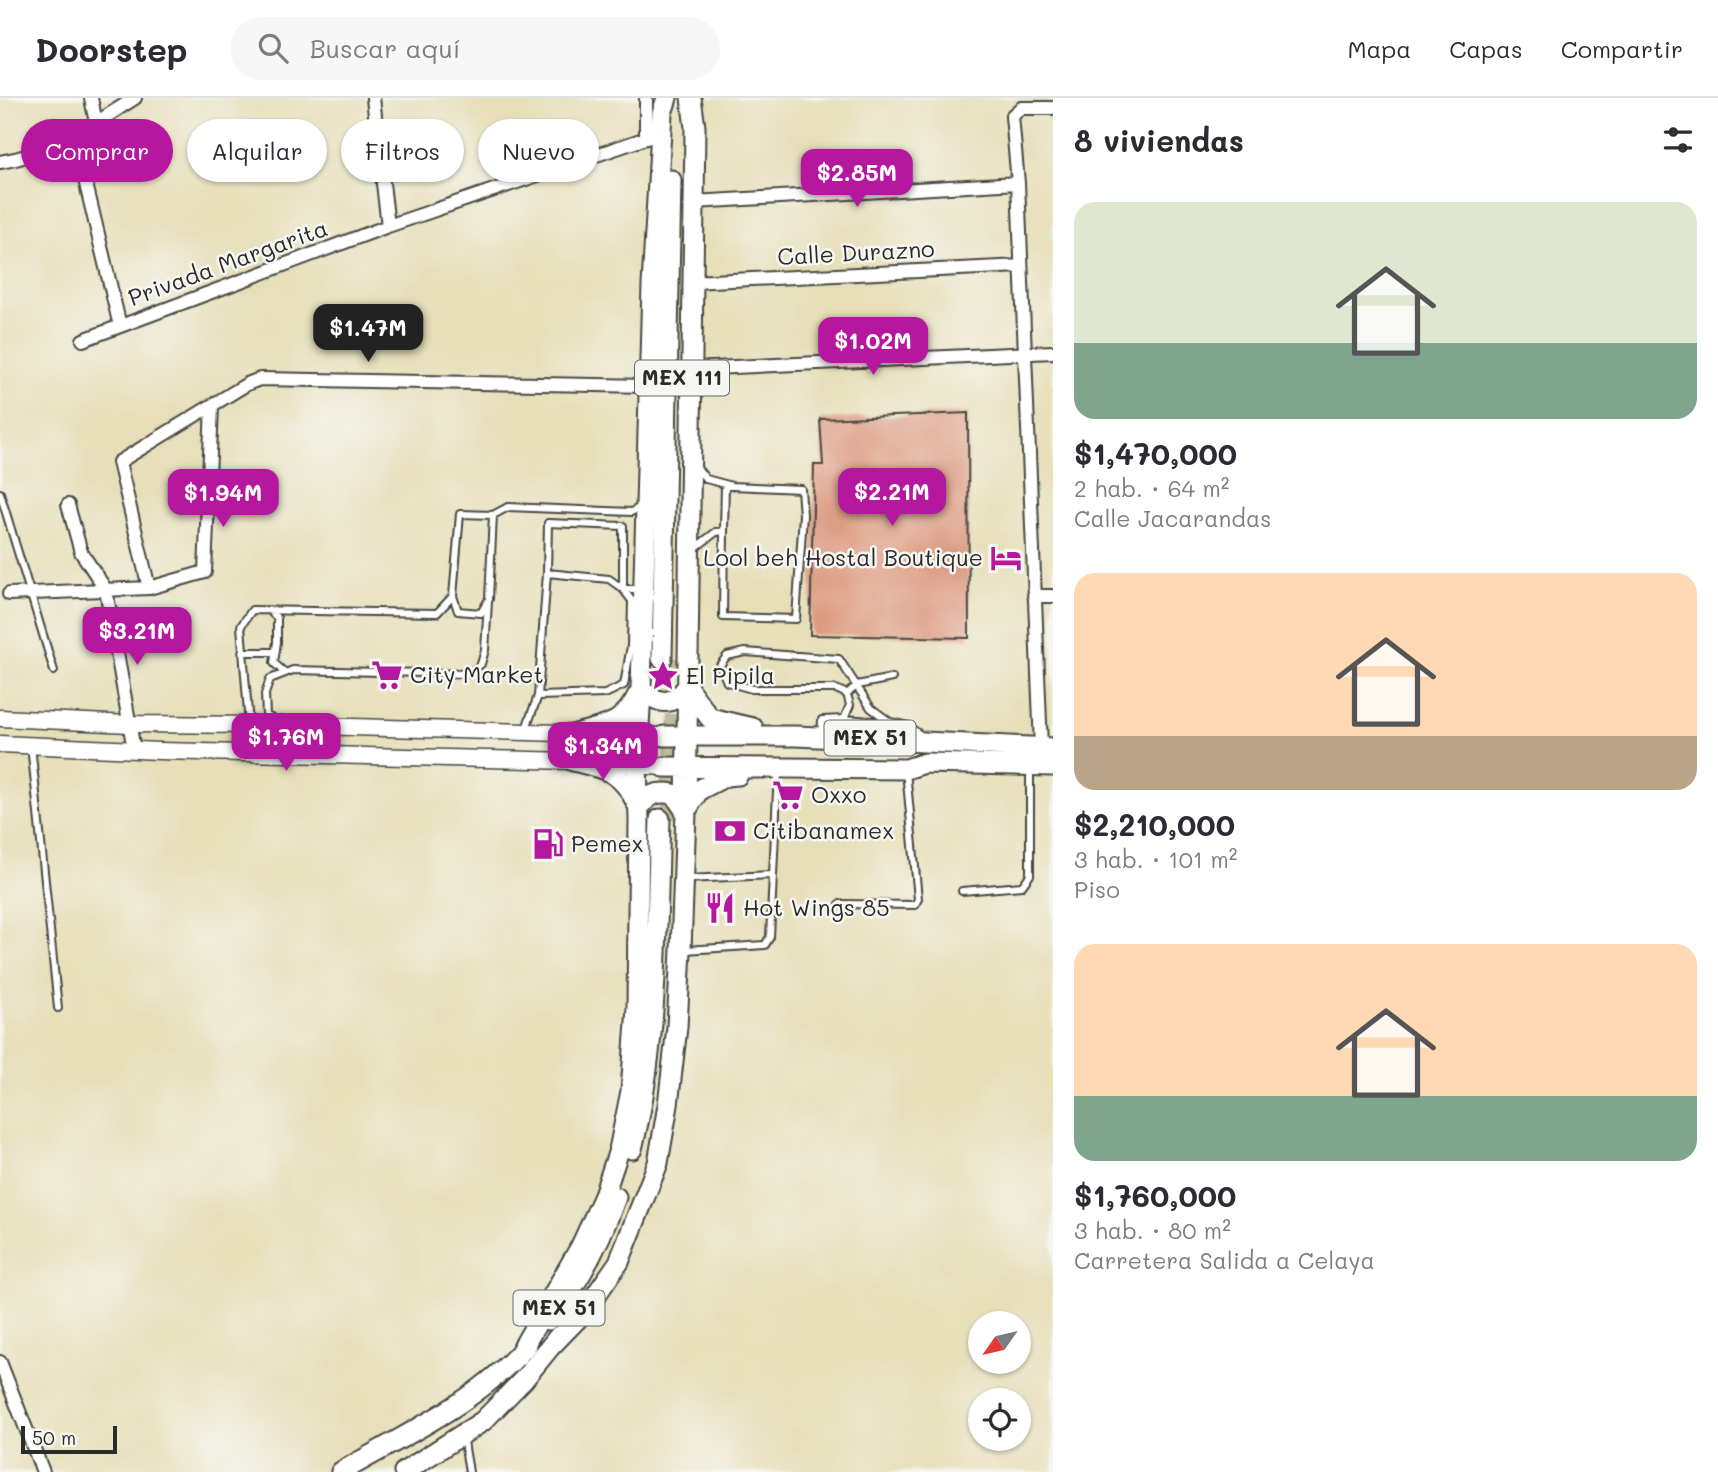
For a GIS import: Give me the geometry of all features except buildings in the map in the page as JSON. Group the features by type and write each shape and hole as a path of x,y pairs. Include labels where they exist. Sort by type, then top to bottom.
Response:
{"main road":[{"path":"518,1356 580,1246 603,1198 619,1150 631,1091 637,1008 637,766 654,134 669,98"},
{"name":"MEX 111","path":"669,98 669,658 689,98"},
{"path":"672,817 686,768 687,736 695,127 689,98"},
{"path":"641,689 653,700 667,702 679,698 687,687"},
{"path":"687,687 710,718 796,736"},
{"path":"572,735 612,724 630,712 641,689"},
{"name":"MEX 51","path":"0,718 130,724 282,724 572,735 796,736 1047,747"},
{"path":"249,725 250,754"},
{"name":"MEX 51","path":"0,744 250,754 573,761 637,766 778,770 906,769 925,764 1053,766"},
{"path":"573,761 608,769 620,777 630,789 639,808"},
{"path":"672,817 699,790 726,776 778,770"},
{"path":"551,1346 584,1312 619,1262 658,1163 668,1105 681,950 682,880 672,817 674,794 660,792 648,796 639,808"},
{"name":"MEX 51","path":"407,1471 483,1421 524,1379 595,1285 617,1242 639,1186 653,1140 667,998 672,817"},
{"name":"MEX 51","path":"341,1472 466,1398 508,1368 569,1297 604,1228 626,1168 641,1114 649,1051 656,947 672,817"}],"street":[{"path":"91,98 95,119"},
{"path":"102,119 135,98"},
{"path":"373,98 388,226"},
{"path":"646,98 654,134"},
{"path":"1047,747 1038,702 1018,183 1012,116 1021,108 1053,108"},
{"name":"Privada Margarita","path":"83,340 388,226 654,134"},
{"path":"0,162 21,157"},
{"path":"86,182 120,326"},
{"path":"694,202 1018,183"},
{"name":"Calle Durazno","path":"692,282 1021,266"},
{"path":"691,369 1053,352"},
{"path":"149,588 119,462 247,384 260,379 649,386"},
{"path":"9,594 149,588 205,572 212,406"},
{"path":"68,505 81,552 106,590 134,750"},
{"path":"1034,596 1053,596"},
{"path":"1038,702 1053,701"},
{"path":"0,1362 43,1472"}],"lane":[{"path":"690,460 706,479 725,484 801,489 803,515 796,619 723,617 725,484"},
{"path":"0,493 54,671"},
{"path":"489,598 481,613 458,611 453,596 460,514 493,515 508,507 631,512 645,505"},
{"path":"282,724 266,715 265,694 270,679 293,670 468,674 481,664 489,598 493,515"},
{"path":"525,732 538,696 548,523 623,526 623,589"},
{"path":"690,551 716,532 724,531"},
{"path":"538,696 605,694 624,685 631,646 632,601 623,589 609,579 547,573"},
{"path":"623,589 636,589 643,581"},
{"path":"249,725 241,626 252,610 437,613 453,596"},
{"path":"269,610 276,618 274,663 285,673"},
{"path":"243,652 275,652"},
{"path":"844,719 850,705 847,694 836,688 752,689 727,682 720,665 727,656 746,652 839,659 871,708 890,722"},
{"path":"847,694 857,685 892,678"},
{"path":"821,737 822,720 890,722 908,726 927,740 925,764"},
{"path":"32,745 58,1007"},
{"path":"962,891 1022,886 1030,875 1030,766"},
{"path":"840,904 915,905 918,899 906,769"},
{"path":"681,950 765,945 770,937 778,770"},
{"path":"682,880 772,876"},
{"path":"463,1435 469,1472"}],"green space":[{"path":"678,664 679,688 667,697 649,687 648,665"}],"tunnel":[{"path":"671,820 676,658"}],"place":[{"name":"Lool beh Hostal Boutique","path":"1006,558"},
{"name":"City Market","path":"387,675"},
{"name":"El Pipila","path":"663,676"},
{"name":"Oxxo","path":"788,795"},
{"name":"Citibanamex","path":"730,831"},
{"name":"Pemex","path":"548,844"},
{"name":"Hot Wings 85","path":"720,908"}]}
